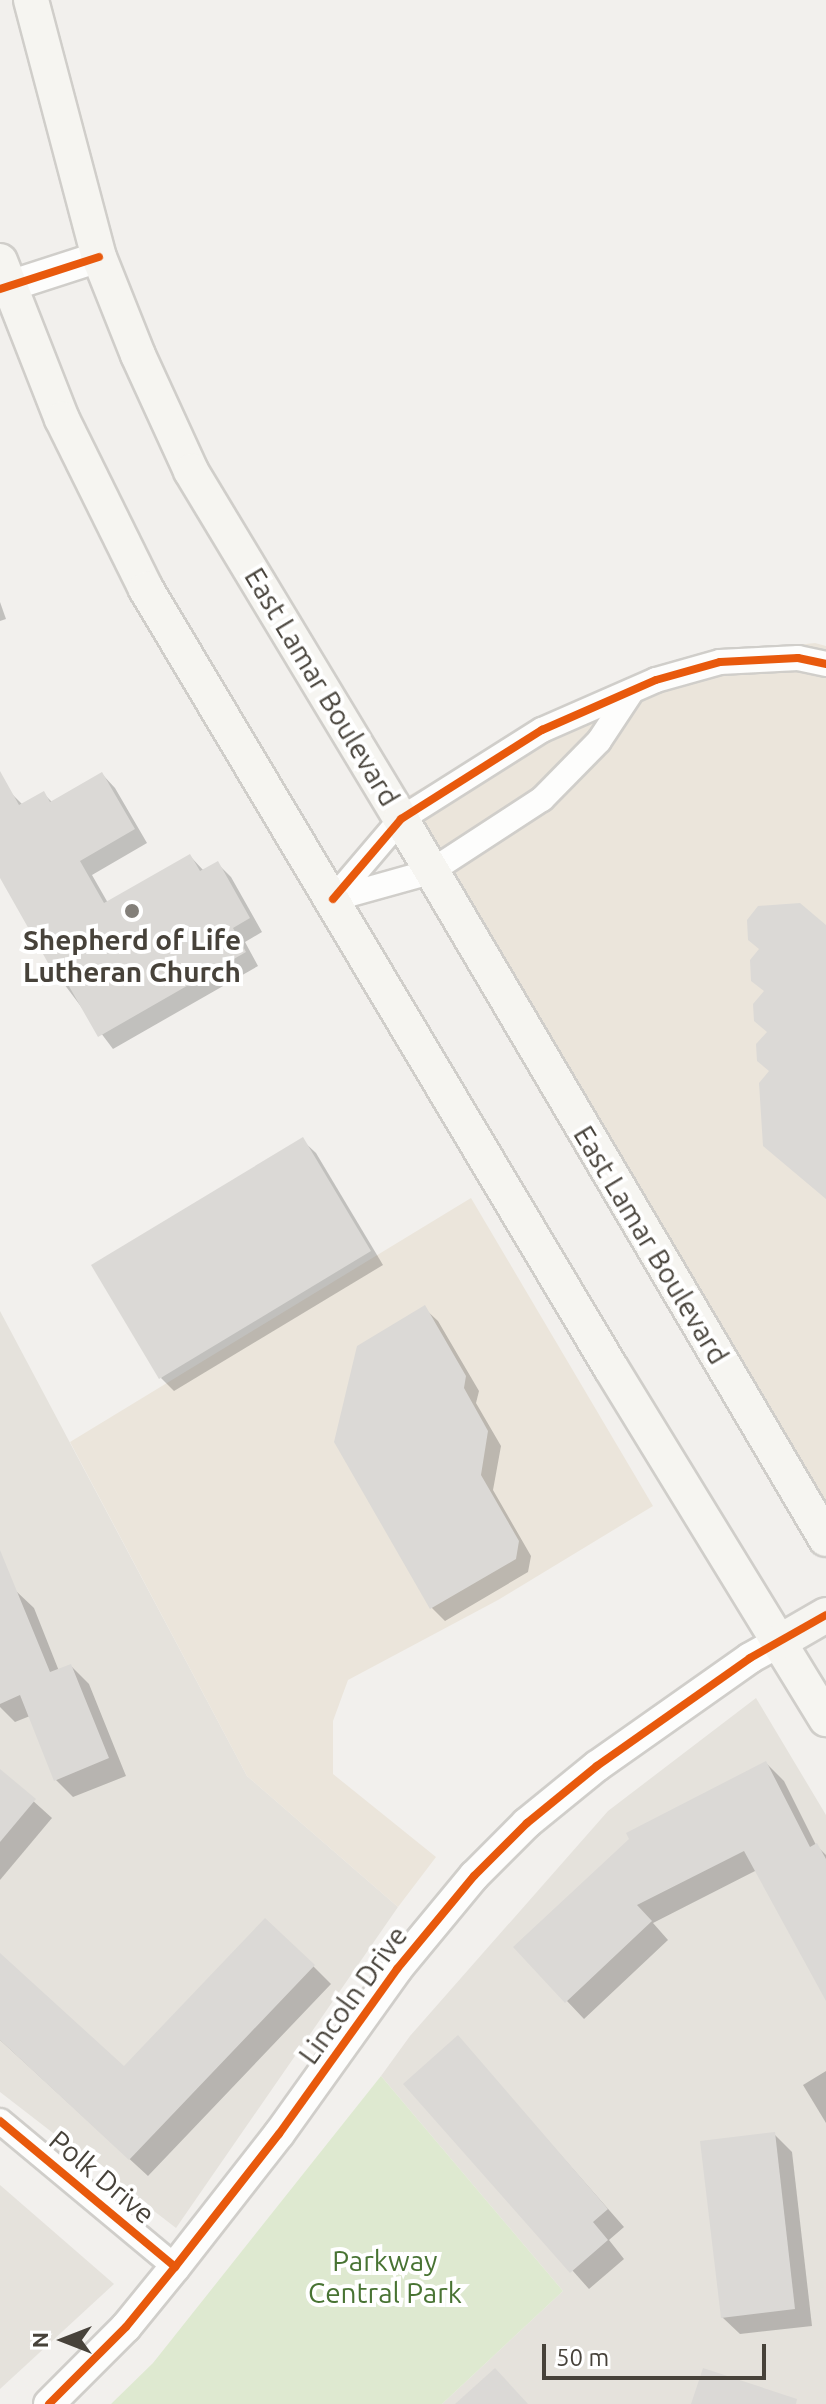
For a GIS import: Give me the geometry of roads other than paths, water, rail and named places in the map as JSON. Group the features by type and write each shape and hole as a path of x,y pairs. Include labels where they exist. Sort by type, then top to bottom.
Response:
{"main road":[{"name":"East Lamar Boulevard","path":"31,0 99,257 138,355 191,471 401,819 826,1539"},
{"path":"2,279 62,419 146,589 611,1368 826,1719"},
{"name":"Lincoln Drive","path":"781,1641 826,1615"}],"street":[{"path":"2,279 99,257"},
{"path":"333,899 401,819 542,730 632,691 720,662 798,658 826,664"},
{"path":"333,899 430,872 542,799 599,741 632,691"},
{"name":"Lincoln Drive","path":"49,2404 126,2327 175,2267 279,2134 397,1969 474,1876 527,1823 597,1766 750,1658 781,1641"},
{"name":"Polk Drive","path":"0,2121 175,2267"}],"place":[{"name":"Shepherd of Life Lutheran Church","path":"132,911"}],"park label":[{"name":"Parkway Central Park","path":"385,2277"}]}
